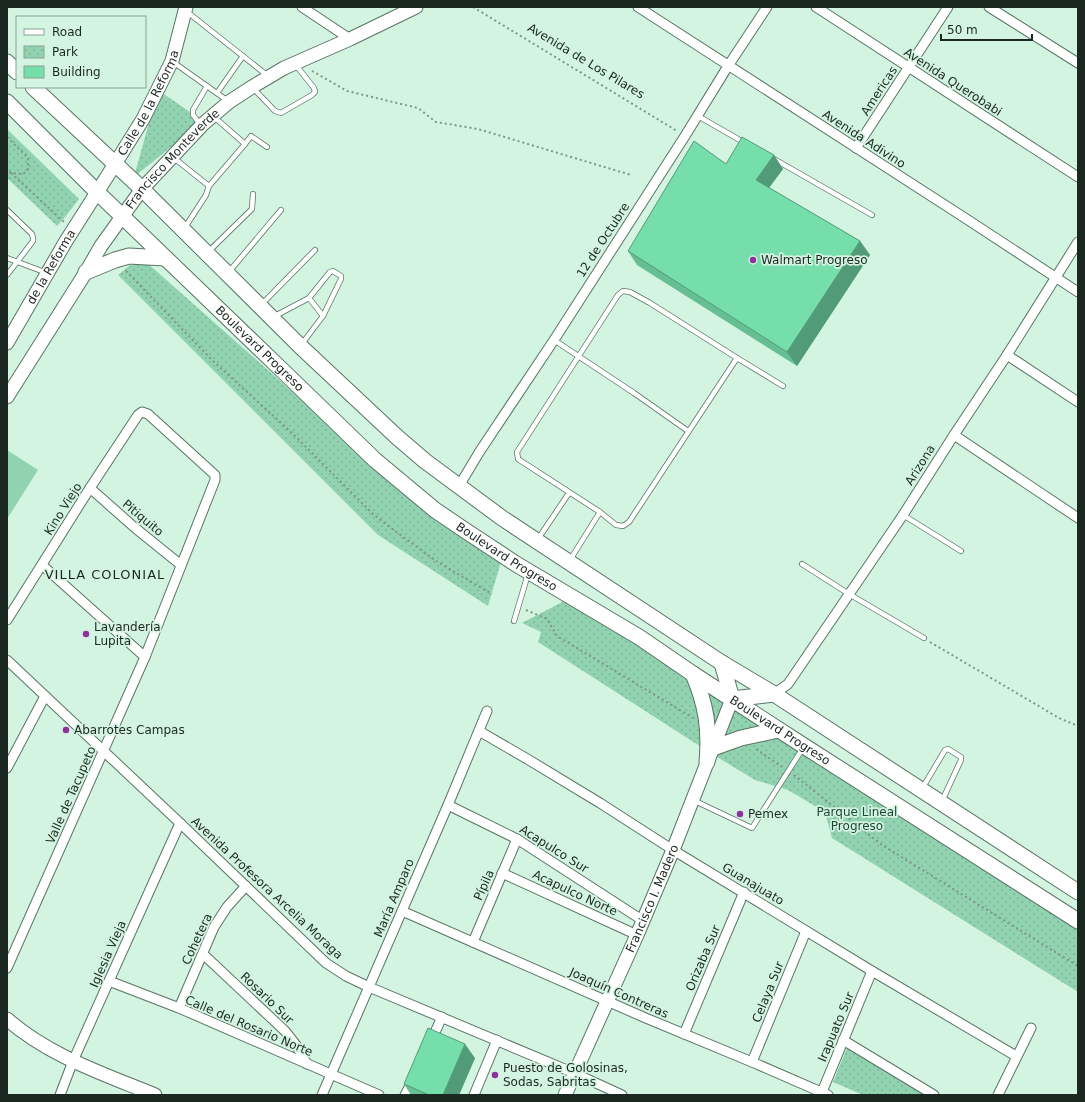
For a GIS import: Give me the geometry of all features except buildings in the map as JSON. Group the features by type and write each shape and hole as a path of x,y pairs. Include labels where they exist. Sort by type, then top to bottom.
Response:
{"main road":[{"path":"7,62 16,71"},
{"path":"34,88 142,189 300,346 397,437 459,486 502,518 722,663 774,694 1078,892"},
{"name":"Boulevard Progreso","path":"8,104 165,258 353,438 435,510 528,571 639,637 778,730 1078,921"},
{"path":"86,272 128,256 165,258"},
{"path":"722,663 732,699 774,694"},
{"path":"693,674 705,708 710,755 741,738 778,730"}],"street":[{"path":"302,7 350,39"},
{"name":"Francisco Monteverde","path":"7,397 101,246 122,216 142,189 202,125 229,102 269,77 295,63 350,39 416,7"},
{"name":"Avenida Adivino","path":"638,7 966,218 1078,292"},
{"name":"12 de Octubre","path":"459,486 480,451 554,340 767,7"},
{"name":"Avenida Querobabi","path":"816,7 1078,177"},
{"name":"Americas","path":"856,148 948,7"},
{"path":"989,7 1078,63"},
{"name":"Calle de la Reforma","path":"97,192 143,119 172,61 185,9"},
{"name":"de la Reforma","path":"7,343 13,328 73,228 97,192"},
{"name":"Arizona","path":"774,694 788,684 903,515 954,434 1007,355 1078,242"},
{"path":"1007,355 1078,402"},
{"name":"Kino Viejo","path":"7,620 90,488 138,415 142,412 148,414 215,475"},
{"path":"954,434 1078,518"},
{"name":"Valle de Tacupeto","path":"7,968 145,657 215,480 215,475"},
{"name":"Pitiquito","path":"90,488 181,566"},
{"path":"42,565 145,657"},
{"name":"Avenida Profesora Arcelia Moraga","path":"7,660 326,963 346,976 369,987 497,1040 622,1095"},
{"path":"7,768 45,696"},
{"name":"Francisco I. Madero","path":"565,1095 673,850 732,699"},
{"name":"María Amparo","path":"322,1095 332,1075 487,711"},
{"name":"Guanajuato","path":"479,731 530,760 673,850 872,971 1016,1056"},
{"name":"Acapulco Sur","path":"448,805 517,839 642,920"},
{"name":"Iglesia Vieja","path":"60,1095 73,1061 180,823"},
{"name":"Pípila","path":"473,942 517,839"},
{"name":"Acapulco Norte","path":"502,873 636,935"},
{"name":"Cohetera","path":"179,1008 214,927 227,907 246,886"},
{"name":"Orizaba Sur","path":"684,1034 744,892"},
{"name":"Joaquín Contreras","path":"402,911 607,1001 825,1094"},
{"name":"Celaya Sur","path":"752,1062 806,931"},
{"name":"Rosario Sur","path":"203,954 285,1031 296,1045 307,1064"},
{"name":"Irapuato Sur","path":"825,1094 843,1040 872,971"},
{"name":"Calle del Rosario Norte","path":"109,981 179,1008 379,1095"},
{"path":"429,1046 442,1017"},
{"path":"7,1019 39,1043 73,1061 155,1095"},
{"path":"998,1095 1031,1028"},
{"path":"474,1095 497,1040"},
{"path":"843,1040 934,1095"},
{"path":"406,1095 415,1074"}],"lane":[{"path":"185,9 269,77"},
{"path":"217,93 243,56"},
{"path":"172,61 229,102"},
{"path":"252,87 275,111 281,113 315,92 314,88 295,63"},
{"path":"202,125 193,115 193,110 207,86"},
{"path":"213,116 245,144"},
{"path":"698,116 749,145"},
{"path":"183,230 206,196 209,186 251,136 267,147"},
{"path":"172,157 209,186"},
{"path":"770,157 872,215"},
{"path":"206,254 252,209 253,194"},
{"path":"7,210 32,234 34,238 18,262 7,275"},
{"path":"227,274 282,210"},
{"path":"260,306 315,250"},
{"path":"7,258 47,273"},
{"path":"272,318 309,298 330,272 333,271 341,276 342,279 323,316 300,346"},
{"path":"737,358 627,525 616,525 600,512 518,459 517,452 618,295 623,291 630,292 650,303 782,386"},
{"path":"309,298 323,316"},
{"path":"554,340 688,431"},
{"path":"537,541 569,493"},
{"path":"569,562 600,512"},
{"path":"903,515 961,551"},
{"path":"802,564 849,594 924,638"},
{"path":"514,621 528,571"},
{"path":"692,800 752,828 804,746"},
{"path":"921,790 945,750 948,749 955,753 961,757 962,760 941,803"}],"path":[{"name":"Avenida de Los Pilares","path":"473,7 685,136"},
{"path":"295,63 347,91 418,108 436,122 478,128 631,175"},
{"path":"7,137 28,158 28,169 23,174 11,173"},
{"path":"7,169 64,223 73,228"},
{"path":"115,260 213,361 291,432 372,513 387,526 436,561 492,594"},
{"path":"518,608 547,619 557,636 698,721"},
{"path":"924,638 1059,718 1078,726"},
{"path":"741,738 782,767"},
{"path":"794,775 882,845 1078,966"}],"green space":[{"path":"158,90 203,121 134,177"},
{"path":"7,129 79,199 57,226 7,178"},
{"path":"145,261 376,466 501,562 488,606 378,535 118,275 129,266"},
{"path":"7,450 38,470 7,519"},
{"name":"Parque Lineal Progreso","path":"570,598 1078,927 1078,992 832,838 825,812 788,790 755,780 538,642 541,632 522,623"},
{"path":"847,1048 926,1095 863,1095 833,1082"}],"place":[{"name":"Walmart Progreso","path":"753,260"},
{"name":"Lavandería Lupita","path":"86,634"},
{"name":"Abarrotes Campas","path":"66,730"},
{"name":"Pemex","path":"740,814"},
{"name":"Puesto de Golosinas, Sodas, Sabritas","path":"495,1075"}],"district":[{"name":"VILLA COLONIAL","path":"105,574"}]}
